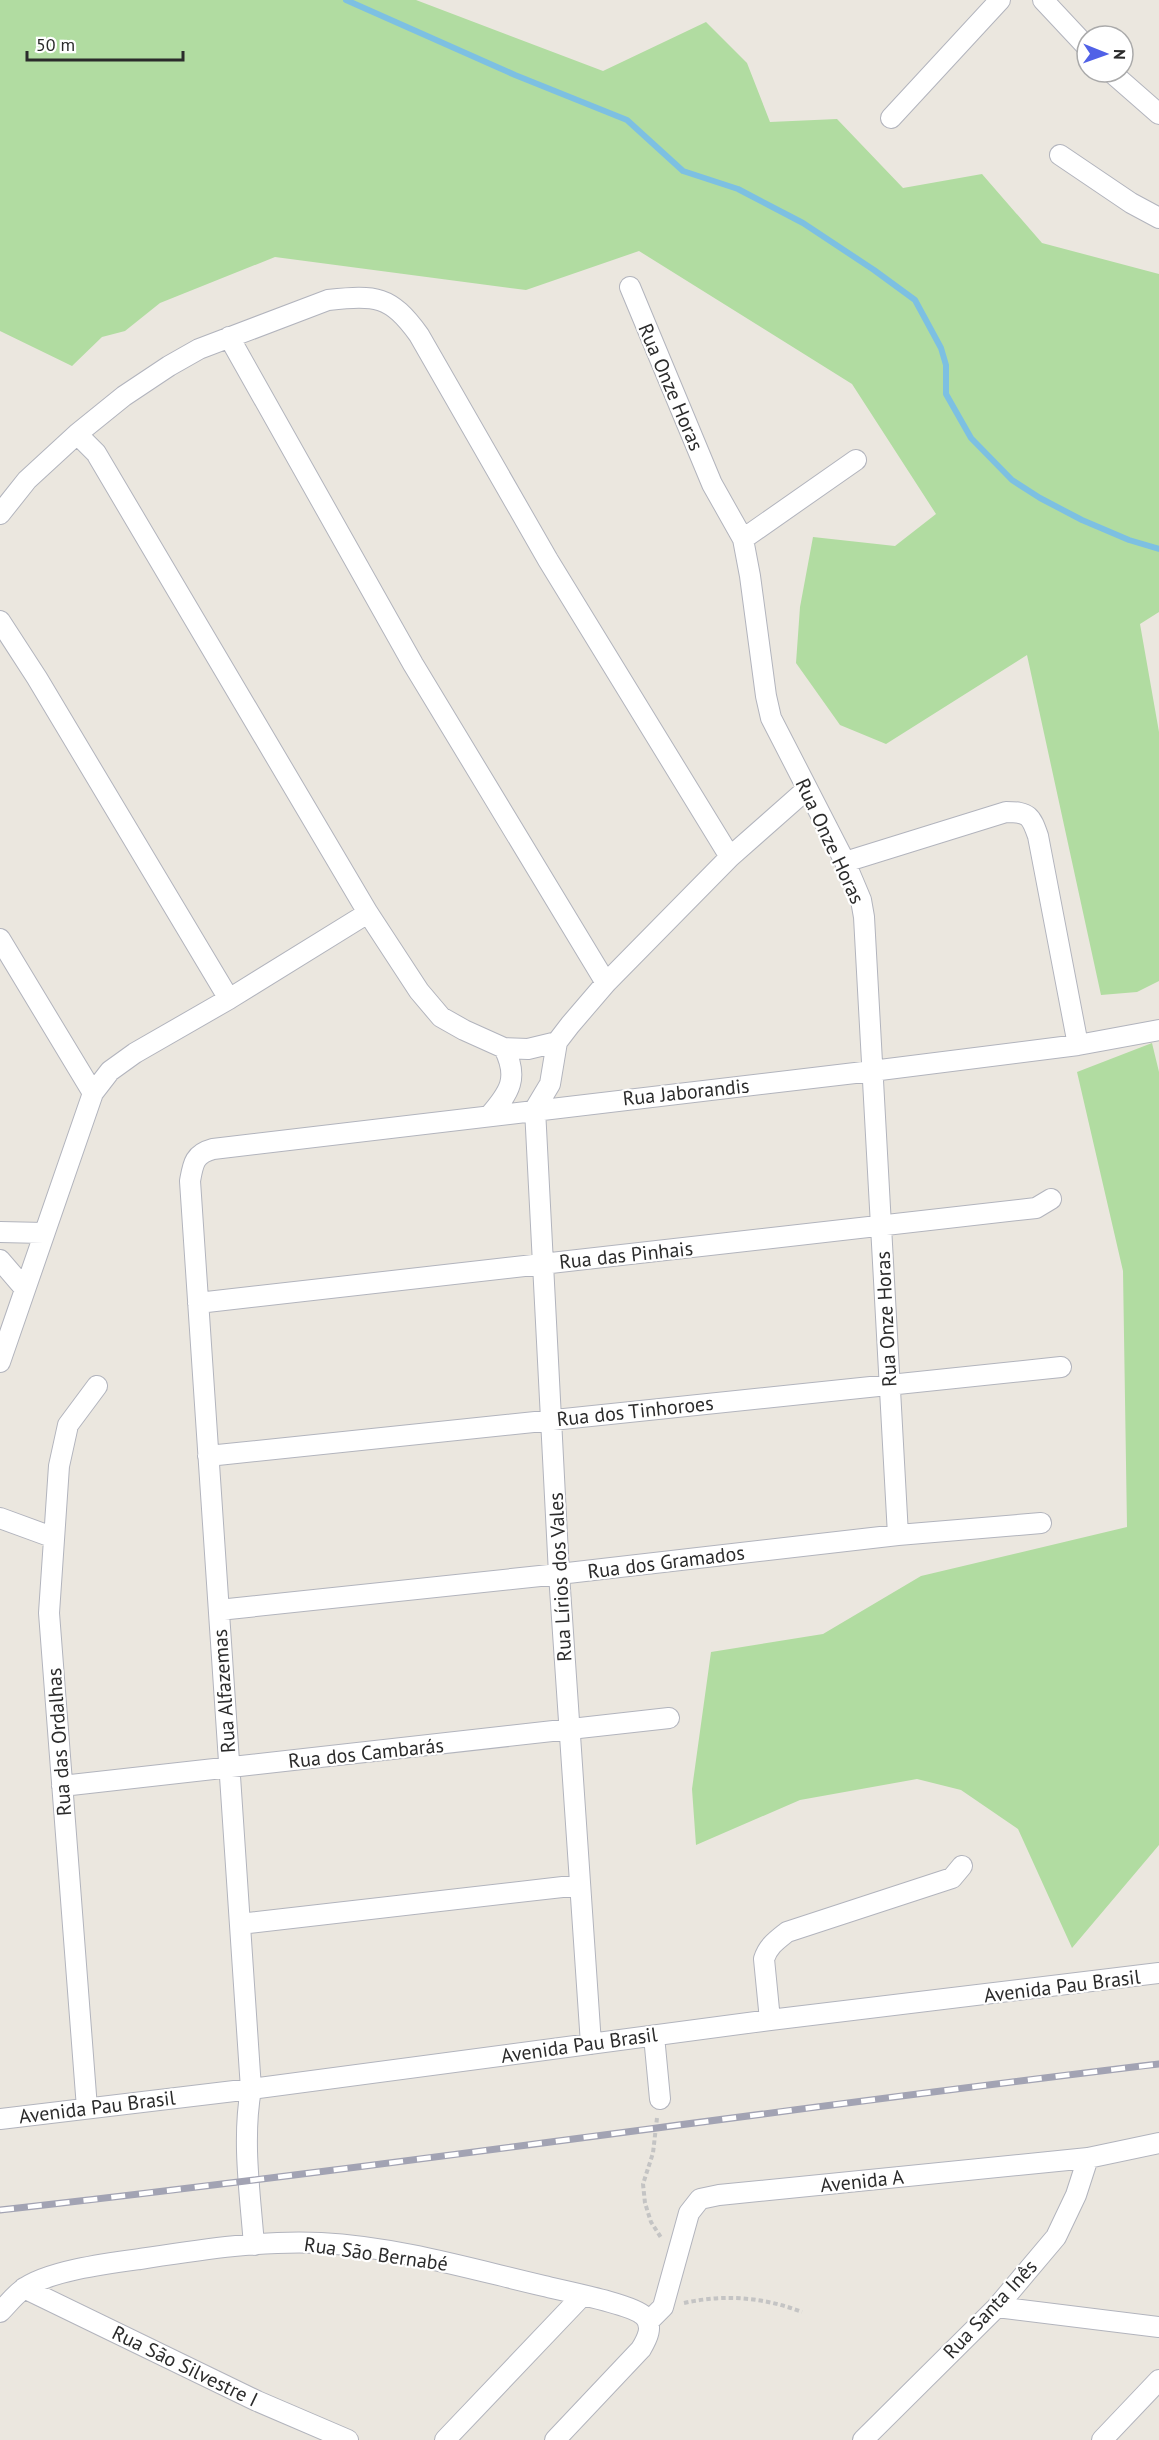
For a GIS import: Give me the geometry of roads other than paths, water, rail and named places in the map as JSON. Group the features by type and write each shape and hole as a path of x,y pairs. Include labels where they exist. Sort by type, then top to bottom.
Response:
{"street":[{"path":"891,118 1000,0"},
{"path":"1042,0 1075,34"},
{"path":"1125,84 1159,114"},
{"path":"1060,154 1131,203 1159,218"},
{"name":"Rua Onze Horas","path":"630,287 712,484 743,539 771,718 845,862 861,900 864,917 898,1535"},
{"path":"0,514 27,480 76,434 124,396 199,349 328,300 347,298 384,300 403,314 456,398 554,570 730,857"},
{"path":"229,337 413,664 606,983"},
{"path":"76,434 96,453 368,914 418,991 441,1017 504,1048 528,1049 556,1042"},
{"path":"743,539 856,460"},
{"path":"0,621 37,678 229,999"},
{"path":"535,1109 550,1084 556,1042 606,983 730,857 807,789"},
{"path":"845,862 1006,812 1026,814 1033,821 1038,836 1078,1045"},
{"path":"0,1362 93,1093 110,1071 126,1059 368,914"},
{"path":"0,939 93,1093"},
{"name":"Rua Jaborandis","path":"213,1149 535,1109 872,1071 1078,1045 1159,1030"},
{"path":"489,1116 505,1098 511,1083 511,1062 504,1048"},
{"name":"Rua Lírios dos Vales","path":"535,1109 559,1574 591,2044"},
{"name":"Rua Alfazemas","path":"213,1149 202,1152 194,1158 190,1181 251,2089 246,2113 254,2245"},
{"name":"Rua das Pinhais","path":"198,1303 1036,1208 1051,1199"},
{"path":"0,1232 44,1233"},
{"path":"0,1260 26,1289"},
{"name":"Rua dos Tinhoroes","path":"208,1456 1061,1367"},
{"name":"Rua das Ordalhas","path":"87,2108 49,1612 58,1466 68,1425 97,1386"},
{"path":"0,1518 52,1537"},
{"name":"Rua dos Gramados","path":"219,1610 898,1535 1041,1523"},
{"name":"Rua dos Cambarás","path":"62,1786 669,1719"},
{"path":"770,2020 764,1959 767,1950 777,1940 787,1932 952,1878 962,1866"},
{"path":"240,1924 580,1885"},
{"name":"Avenida Pau Brasil","path":"0,2119 251,2089 770,2020 1159,1973"},
{"path":"654,2036 660,2099"},
{"name":"Avenida A","path":"648,2322 663,2307 689,2213 700,2199 719,2195 1088,2158 1159,2143"},
{"name":"Rua Santa Inês","path":"862,2440 997,2307 1056,2237 1076,2195 1088,2158"},
{"name":"Rua São Bernabé","path":"0,2312 24,2288 53,2275 120,2262 254,2245 322,2243 402,2254 583,2295 634,2310 643,2315 648,2322"},
{"name":"Rua São Silvestre I","path":"24,2288 257,2401 348,2440"},
{"path":"444,2440 583,2295"},
{"path":"997,2307 1159,2327"},
{"path":"555,2440 641,2349 649,2331 648,2322"},
{"path":"1102,2440 1159,2380"}],"waterway":[{"path":"346,0 515,75 627,120 683,171 738,189 803,223 874,270 915,300 941,348 946,365 946,394 971,438 1012,480 1082,520 1129,540 1159,549"}],"railway":[{"path":"0,2210 290,2176 1159,2064"}]}
